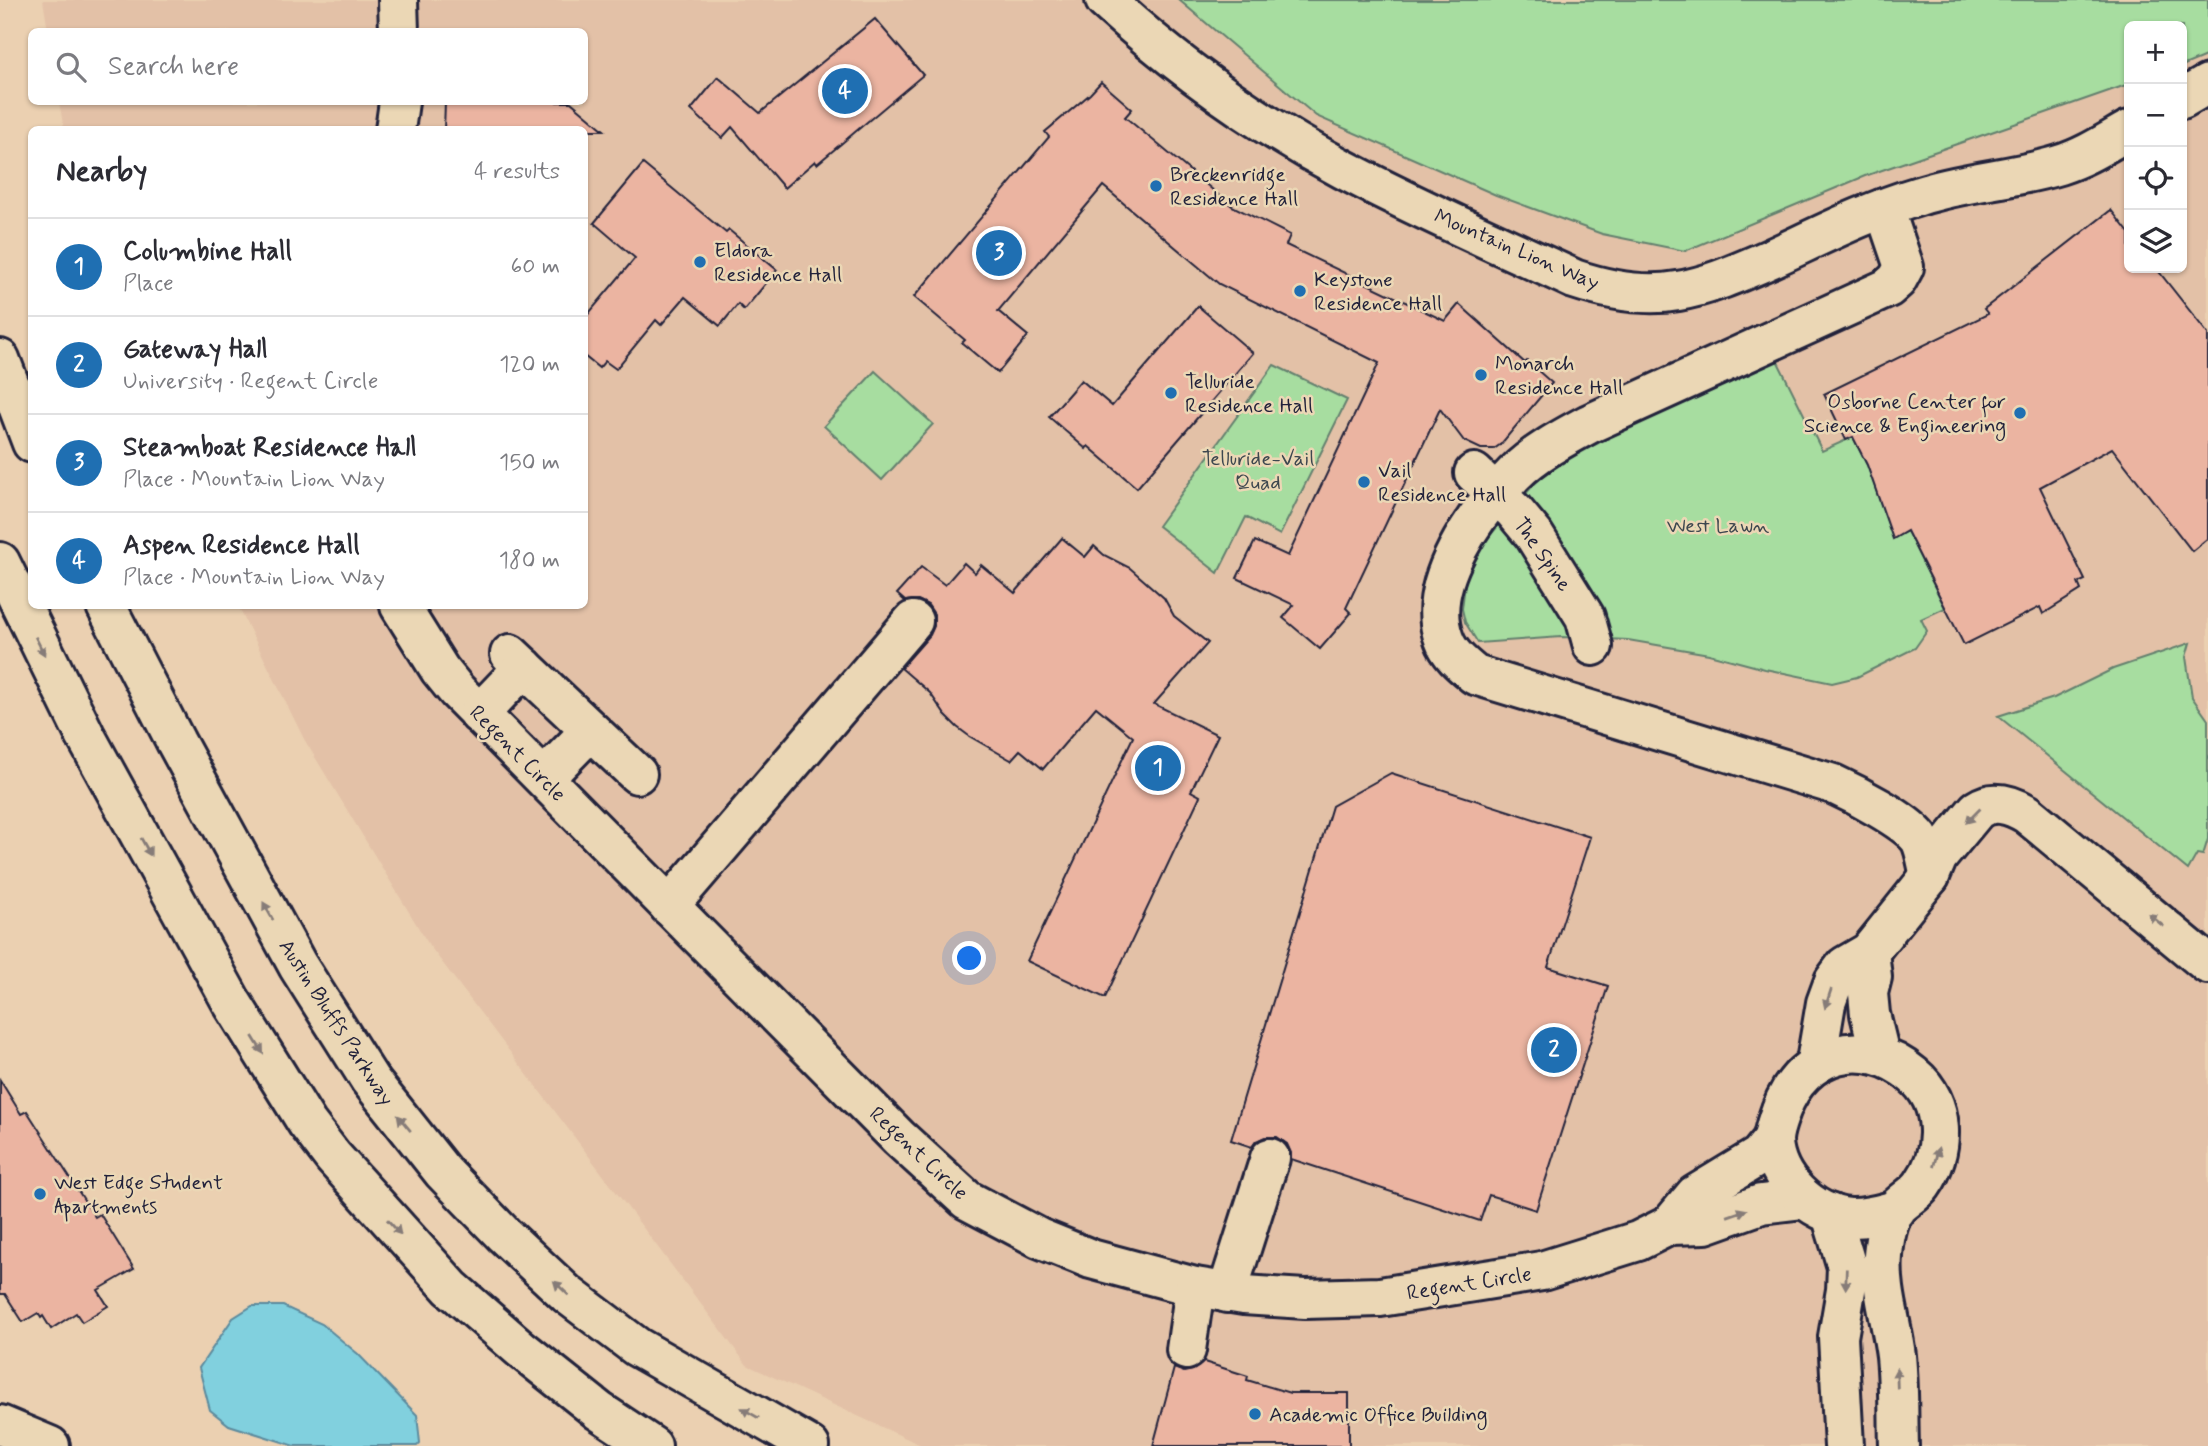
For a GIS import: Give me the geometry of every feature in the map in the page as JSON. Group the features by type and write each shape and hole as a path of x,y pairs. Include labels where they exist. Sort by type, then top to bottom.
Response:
{"street":[{"path":"398,0 399,28"},
{"name":"Mountain Lion Way","path":"1105,0 1162,49 1233,102 1343,169 1527,257 1598,287 1654,293 1698,287 1919,195 2058,165 2089,154 2124,133"},
{"path":"2187,96 2208,84"},
{"path":"396,126 399,105"},
{"path":"1884,208 1904,267 1897,280 1888,288 1589,424 1549,446 1514,474 1485,484 1479,514 1456,550 1443,586 1440,627 1445,642 1459,662 1475,675 1833,784 1885,812 1920,839 1930,876"},
{"path":"0,359 28,432"},
{"name":"The Spine","path":"1485,484 1534,534 1585,617 1593,646"},
{"path":"0,562 85,734 204,953 307,1123 333,1157 450,1288 599,1411 652,1446"},
{"name":"Austin Bluffs Parkway","path":"108,609 176,742 298,966 370,1080 443,1172 504,1235 568,1294 637,1347 810,1446"},
{"name":"Regent Circle","path":"402,609 440,670 479,714 900,1138 967,1200 1039,1238 1091,1259 1211,1290 1304,1299 1367,1298 1452,1287 1563,1265 1638,1241 1670,1225 1695,1195 1759,1156 1773,1139 1787,1095 1816,1062"},
{"path":"669,906 913,621"},
{"path":"479,714 517,660 637,774"},
{"path":"544,778 590,731"},
{"path":"1899,1446 1896,1356 1882,1259 1885,1237 1896,1210 1909,1199 1932,1170 1940,1133 1937,1114 1929,1093 1916,1077 1899,1064 1880,1055 1857,1052 1835,1055 1816,1062 1826,1003 1834,981 1845,966 1869,952 1930,876 1938,856 1976,810 1992,803 2015,807 2049,832 2208,964"},
{"path":"1869,952 1872,977 1868,993 1870,1014 1880,1055"},
{"path":"1773,1139 1783,1173 1790,1184 1817,1206 1848,1218 1896,1210"},
{"path":"1185,1350 1270,1158"},
{"name":"Regent Circle","path":"1670,1225 1704,1224 1761,1204 1817,1206"},
{"path":"1817,1206 1847,1266 1838,1337 1844,1446"}],"shaded area":[{"path":"43,0 1179,0 1316,116 1496,195 1602,234 1685,251 1865,176 2124,86 2124,273 2187,273 2187,64 2208,55 2208,1446 923,1446 747,1365 429,945 304,739 239,609 588,609 588,126 63,126 60,105 588,105 588,28 48,28"}],"green space":[{"path":"1179,0 2208,0 2208,55 2187,64 2187,21 2124,21 2124,86 1865,176 1685,251 1602,234 1496,195 1316,116"},
{"name":"West Lawn","path":"1776,358 1822,451 1853,437 1867,465 1893,538 1907,531 1945,608 1921,619 1927,631 1915,648 1857,677 1832,683 1709,654 1628,640 1561,637 1478,643 1465,622 1462,609 1466,576 1480,547 1543,474 1591,443"},
{"name":"Telluride-Vail Quad","path":"1274,365 1347,400 1280,535 1246,517 1218,573 1158,526"},
{"path":"875,371 933,424 882,480 824,426"},
{"path":"2190,643 2186,657 2192,697 2208,720 2208,839 2203,855 2197,854 2188,870 1998,716 2054,698 2113,669"}],"water":[{"path":"252,1306 283,1306 322,1324 358,1354 417,1415 420,1443 417,1446 295,1446 229,1425 210,1410 199,1368 233,1318"}],"building":[{"path":"875,19 923,75 817,164 815,161 784,188 732,127 722,138 691,110 718,77 760,113"},
{"path":"1101,82 1132,109 1125,117 1232,206 1290,235 1286,245 1445,321 1459,304 1525,363 1527,361 1552,383 1494,449 1481,449 1464,441 1440,409 1346,608 1351,613 1320,649 1283,618 1294,605 1237,578 1255,541 1288,556 1379,363 1219,284 1103,186 998,311 1028,336 998,373 962,343 965,340 914,297 1049,137 1045,132"},
{"path":"445,105 575,105 604,130 588,130 588,126 444,126"},
{"name":"Eldora Residence Hall","path":"643,164 726,233 729,230 777,270 744,310 738,304 720,326 685,297 661,325 656,320 616,369 605,361 599,368 588,359 588,314 635,258 594,223"},
{"name":"Osborne Center for Science & Engineering","path":"2111,210 2124,227 2124,273 2160,273 2208,334 2208,538 2192,551 2112,448 2040,487 2085,580 2078,583 2081,590 2043,614 2040,607 1964,645 1907,531 1893,539 1867,465 1853,437 1846,440 1824,394 1988,314 1984,309"},
{"name":"Telluride Residence Hall","path":"1198,306 1253,353 1137,488 1049,417 1081,380 1112,406"},
{"path":"1062,538 1085,557 1094,546 1104,555 1130,568 1164,598 1174,616 1208,643 1154,704 1218,735 1191,791 1200,796 1105,998 1027,961 1133,737 1096,707 1043,769 1020,750 1011,760 957,727 930,693 901,668 930,635 934,626 934,614 928,605 918,600 905,601 897,594 921,567 945,585 964,563 975,573 981,565 1015,593"},
{"path":"1391,773 1590,837 1548,967 1608,986 1536,1210 1489,1195 1480,1221 1291,1159 1287,1144 1277,1137 1265,1137 1256,1141 1252,1147 1231,1140 1332,806"},
{"name":"West Edge Student Apartments","path":"0,1080 21,1114 27,1111 95,1217 100,1214 134,1269 98,1290 108,1306 82,1322 76,1313 51,1329 38,1313 23,1322 5,1294 0,1294"},
{"name":"Academic Office Building","path":"1204,1362 1248,1376 1247,1380 1290,1393 1349,1393 1349,1446 1153,1446 1174,1368 1184,1372 1193,1370"}],"place":[{"name":"Aspen Residence Hall","path":"845,91"},
{"name":"Breckenridge Residence Hall","path":"1156,186"},
{"name":"Steamboat Residence Hall","path":"999,253"},
{"name":"Eldora Residence Hall","path":"700,262"},
{"name":"Keystone Residence Hall","path":"1300,291"},
{"name":"Monarch Residence Hall","path":"1481,375"},
{"name":"Telluride Residence Hall","path":"1171,393"},
{"name":"Osborne Center for Science & Engineering","path":"2020,413"},
{"name":"Vail Residence Hall","path":"1364,482"},
{"name":"Columbine Hall","path":"1158,768"},
{"name":"Gateway Hall","path":"1554,1050"},
{"name":"West Edge Student Apartments","path":"40,1194"},
{"name":"Academic Office Building","path":"1255,1414"}]}
